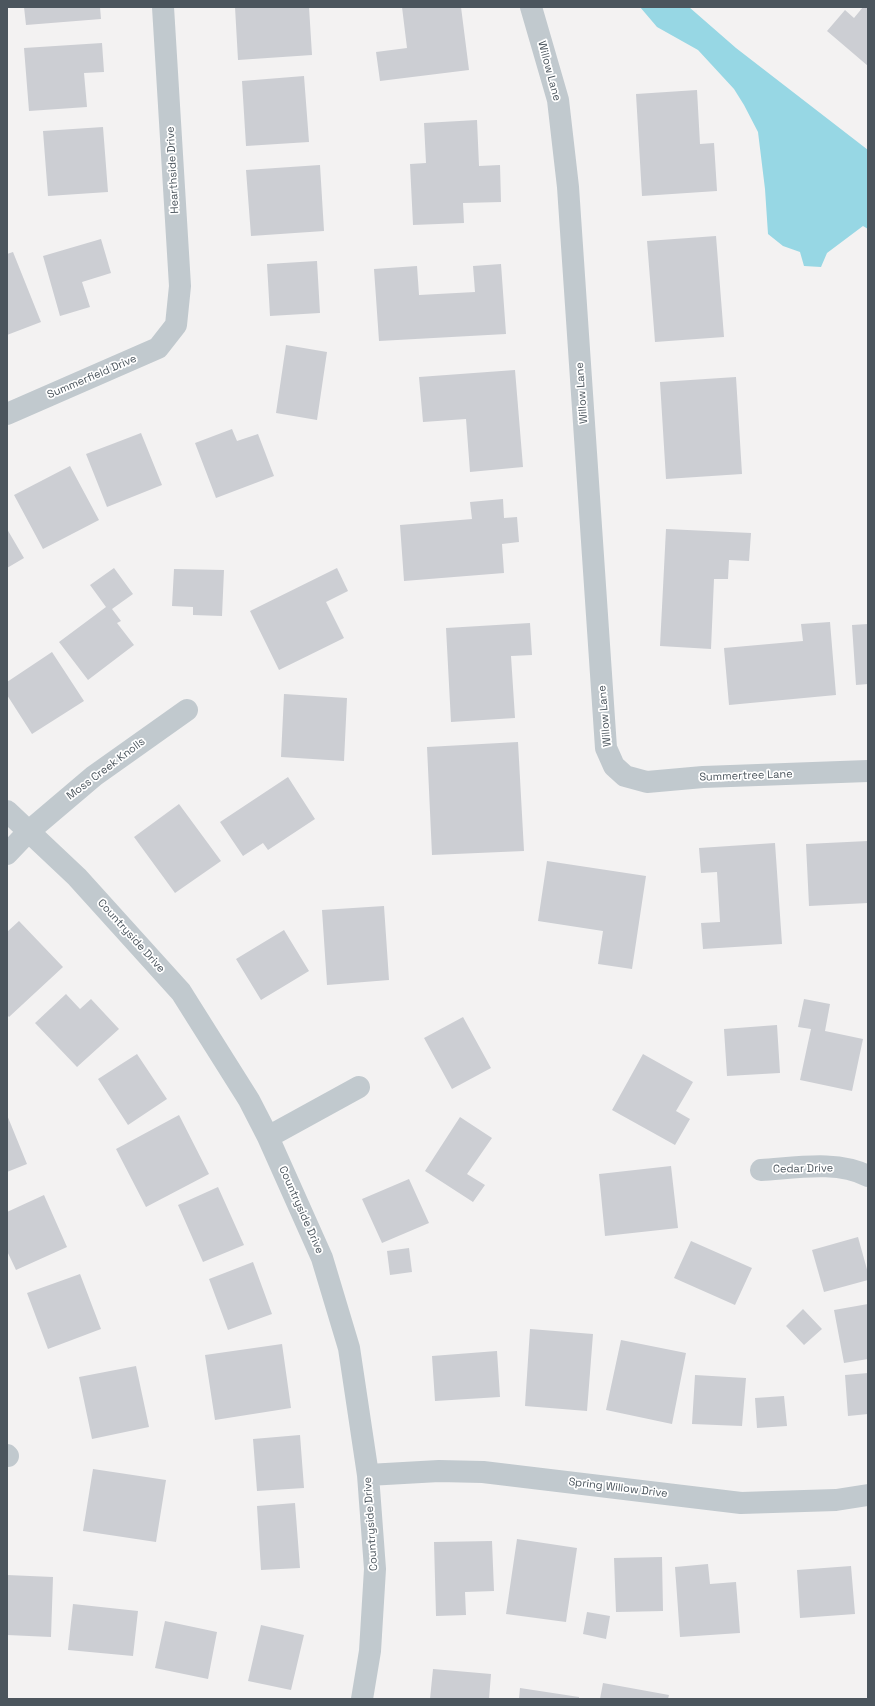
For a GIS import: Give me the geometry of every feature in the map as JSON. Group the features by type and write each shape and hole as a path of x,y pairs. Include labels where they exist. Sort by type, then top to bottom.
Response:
{"street":[{"name":"Hearthside Drive","path":"163,7 180,286 176,325 172,332"},
{"name":"Willow Lane","path":"531,7 558,100 568,187 606,748 614,766 626,776"},
{"name":"Summerfield Drive","path":"7,414 158,348 172,332"},
{"name":"Moss Creek Knolls","path":"7,854 28,832 94,776 187,710"},
{"name":"Summertree Lane","path":"626,776 647,782 703,777 868,771"},
{"name":"Countryside Drive","path":"7,811 77,877 181,992 249,1100 268,1136 322,1258 349,1348 368,1476 375,1569 370,1652 362,1699"},
{"path":"268,1136 359,1087"},
{"name":"Cedar Drive","path":"761,1170 826,1167 856,1170 868,1176"},
{"name":"Spring Willow Drive","path":"368,1476 439,1470 483,1472 741,1503 836,1500 868,1495"}],"water":[{"path":"640,7 689,7 736,48 868,150 868,229 863,226 827,253 821,267 804,266 800,252 783,246 768,234 765,189 758,132 744,105 734,89 698,50 657,27"}],"building":[{"path":"24,7 100,7 101,19 26,25"},
{"path":"235,7 309,7 312,55 238,60"},
{"path":"402,7 461,7 469,70 380,81 376,52 407,48"},
{"path":"863,7 868,7 868,66 827,31 845,10 854,18"},
{"path":"102,43 104,72 84,73 87,107 29,111 24,48"},
{"path":"304,76 309,142 246,146 242,81"},
{"path":"697,90 700,144 714,143 717,191 642,196 636,94"},
{"path":"477,120 479,166 500,165 501,202 463,203 464,223 413,225 410,164 426,163 424,123"},
{"path":"103,127 108,192 48,196 43,131"},
{"path":"320,165 324,231 251,236 246,170"},
{"path":"716,236 724,337 655,342 647,241"},
{"path":"101,239 111,273 82,282 90,307 60,316 43,256"},
{"path":"13,252 41,322 7,335 7,254"},
{"path":"317,261 320,313 270,316 267,264"},
{"path":"501,264 506,334 379,341 374,269 417,266 419,295 475,292 473,266"},
{"path":"286,345 327,352 317,420 276,413"},
{"path":"515,370 523,467 470,472 466,419 423,422 419,377"},
{"path":"736,377 742,474 666,479 660,382"},
{"path":"232,429 237,441 258,434 274,476 216,498 195,443"},
{"path":"141,433 162,485 107,507 86,454"},
{"path":"70,466 99,520 43,549 14,495"},
{"path":"503,499 504,518 517,517 519,542 502,544 504,573 404,581 400,525 472,519 470,502"},
{"path":"7,529 24,558 7,568"},
{"path":"666,529 751,533 749,561 729,560 728,579 714,579 711,649 660,646"},
{"path":"114,568 133,594 112,609 121,621 117,623 134,645 88,680 59,642 106,607 90,585"},
{"path":"337,568 348,591 326,602 344,638 279,670 250,611"},
{"path":"174,569 224,570 222,616 193,615 193,607 172,606"},
{"path":"830,622 836,695 729,705 724,648 803,641 801,624"},
{"path":"530,623 532,655 511,656 515,718 451,722 446,628"},
{"path":"868,624 868,684 856,685 852,625"},
{"path":"52,652 84,701 32,734 7,695 7,682"},
{"path":"284,694 347,698 344,761 281,757"},
{"path":"518,742 524,851 432,855 427,747"},
{"path":"288,777 315,819 268,850 263,843 243,856 220,822"},
{"path":"179,804 221,861 175,893 134,837"},
{"path":"868,841 868,903 809,906 806,844"},
{"path":"775,843 782,944 703,949 701,923 720,922 717,872 701,873 699,848"},
{"path":"547,861 646,876 632,969 598,964 603,931 538,921"},
{"path":"384,906 389,980 327,985 322,910"},
{"path":"19,921 63,967 9,1017 7,1015 7,932"},
{"path":"284,930 309,971 261,1000 236,959"},
{"path":"66,994 80,1009 91,999 119,1029 77,1067 35,1023"},
{"path":"804,999 830,1004 825,1031 863,1039 852,1091 800,1080 811,1029 798,1027"},
{"path":"463,1017 491,1068 452,1089 424,1038"},
{"path":"777,1025 780,1073 727,1076 724,1029"},
{"path":"137,1054 167,1099 128,1125 98,1079"},
{"path":"643,1054 693,1082 676,1111 690,1119 675,1145 612,1110"},
{"path":"7,1115 27,1164 7,1172"},
{"path":"179,1115 209,1174 146,1207 116,1149"},
{"path":"460,1117 492,1138 467,1174 485,1185 473,1202 425,1171"},
{"path":"671,1166 678,1228 605,1236 599,1174"},
{"path":"409,1179 429,1223 382,1243 362,1199"},
{"path":"218,1187 244,1245 203,1262 178,1205"},
{"path":"44,1195 67,1247 16,1270 7,1251 7,1212"},
{"path":"858,1237 868,1273 868,1280 824,1292 812,1250"},
{"path":"691,1241 752,1268 735,1305 674,1278"},
{"path":"409,1248 412,1272 390,1275 387,1251"},
{"path":"253,1262 272,1314 228,1330 209,1279"},
{"path":"80,1274 101,1329 48,1349 27,1293"},
{"path":"868,1304 868,1359 844,1363 834,1310"},
{"path":"803,1309 822,1329 804,1345 786,1326"},
{"path":"530,1329 593,1334 587,1411 525,1406"},
{"path":"621,1340 686,1353 672,1424 606,1410"},
{"path":"282,1344 291,1408 215,1420 205,1355"},
{"path":"497,1351 500,1397 435,1401 432,1356"},
{"path":"136,1366 149,1427 92,1439 79,1377"},
{"path":"868,1373 868,1414 848,1416 845,1375"},
{"path":"695,1375 746,1378 742,1426 692,1424"},
{"path":"784,1396 787,1426 757,1428 755,1398"},
{"path":"300,1435 304,1488 257,1491 253,1439"},
{"path":"93,1469 166,1480 156,1542 83,1531"},
{"path":"295,1503 300,1568 261,1570 257,1506"},
{"path":"517,1539 577,1548 566,1622 506,1614"},
{"path":"492,1541 494,1591 465,1592 466,1615 436,1616 434,1542"},
{"path":"662,1557 663,1611 616,1612 614,1558"},
{"path":"708,1564 710,1584 736,1582 740,1633 680,1637 675,1567"},
{"path":"851,1566 855,1614 800,1618 797,1570"},
{"path":"7,1575 53,1577 51,1637 7,1635"},
{"path":"73,1604 138,1611 133,1656 68,1650"},
{"path":"587,1612 610,1616 606,1639 583,1634"},
{"path":"165,1621 217,1632 208,1679 155,1668"},
{"path":"261,1625 304,1635 291,1690 248,1681"},
{"path":"433,1669 491,1674 489,1699 430,1699"},
{"path":"603,1683 669,1695 668,1699 600,1699"},
{"path":"520,1688 579,1697 579,1699 519,1699"}]}
